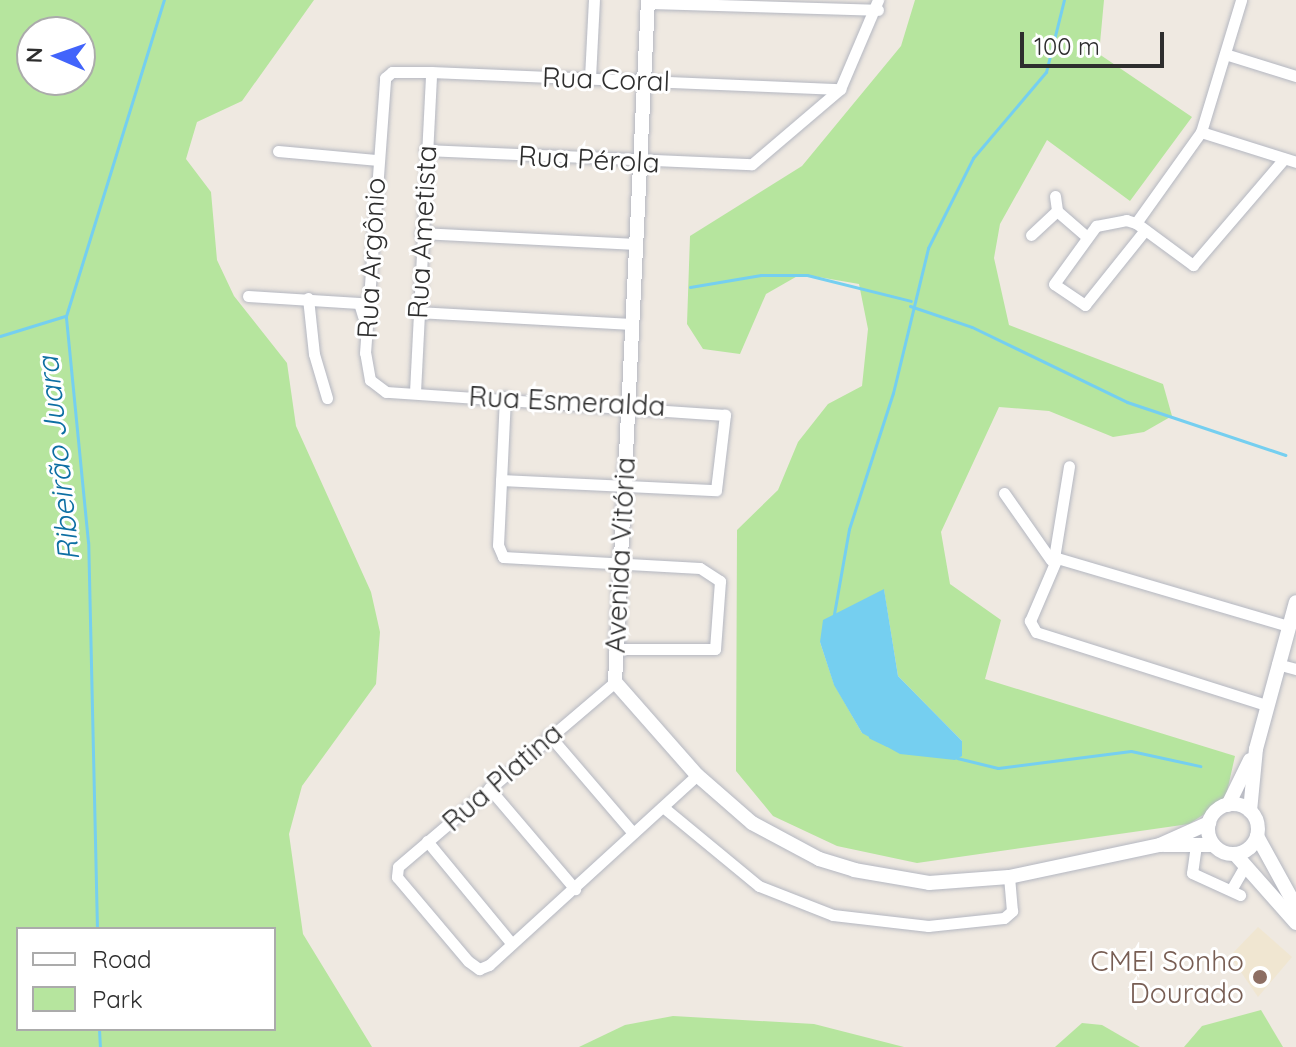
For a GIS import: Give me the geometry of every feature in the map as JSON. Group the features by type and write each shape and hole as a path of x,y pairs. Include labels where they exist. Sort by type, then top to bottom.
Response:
{"street":[{"path":"590,78 594,0"},
{"path":"1201,132 1290,161 1190,265 1140,226 1096,226 1054,280 1079,306 1140,226 1201,132 1241,0"},
{"path":"648,2 878,5 840,89"},
{"name":"Avenida Vitória","path":"648,2 618,565 615,682 697,775 752,823 819,859 929,883 1009,877 1160,845 1213,845"},
{"path":"1225,54 1296,76"},
{"name":"Rua Coral","path":"380,86 392,72 431,72 840,89"},
{"name":"Rua Ametista","path":"415,392 431,72"},
{"name":"Rua Argônio","path":"380,86 365,353 370,380 386,392 415,392"},
{"name":"Rua Pérola","path":"425,150 641,162 752,164 840,89"},
{"path":"278,151 376,160"},
{"path":"1055,196 1057,211 1086,236"},
{"path":"1031,235 1057,211"},
{"path":"421,233 636,244"},
{"path":"248,296 308,298 362,305 365,353"},
{"path":"308,298 314,354 327,398"},
{"path":"418,312 631,324"},
{"name":"Rua Esmeralda","path":"415,392 719,410 725,419 716,490 623,484"},
{"path":"505,397 498,545 503,557 709,569 721,592 717,646 708,652 614,649"},
{"path":"1069,466 1054,558 1030,628 1266,705"},
{"path":"501,480 623,484"},
{"path":"1004,493 1054,558 1288,626"},
{"path":"1296,602 1256,749 1250,811 1257,836 1296,907"},
{"path":"1277,664 1296,669"},
{"name":"Rua Platina","path":"511,943 481,969 397,877 398,867 549,735 615,682"},
{"path":"549,735 633,833"},
{"path":"1256,749 1228,805 1209,823 1213,845 1235,854 1296,923"},
{"path":"427,841 511,943 575,889 697,775"},
{"path":"489,788 575,889"},
{"path":"1228,805 1250,811"},
{"path":"663,807 759,886 848,918 928,926 1004,918 1012,911 1009,877"},
{"name":"Avenida Vitória","path":"1160,845 1209,823"},
{"path":"1235,854 1257,836"},
{"path":"1196,845 1192,873 1235,893 1245,866"}],"shaded area":[{"name":"CMEI Sonho Dourado","path":"1258,927 1292,957 1258,997 1230,956"}],"green space":[{"path":"0,0 314,0 242,101 197,122 186,159 211,192 217,260 234,296 287,363 296,426 371,592 380,632 376,684 302,786 289,834 303,934 372,1047 0,1047"},
{"path":"915,0 1104,0 1099,54 1192,117 1130,201 1047,140 1000,224 994,258 1009,325 1163,384 1172,416 1144,432 1113,437 1049,411 999,407 941,532 950,584 1001,620 985,679 1235,756 1225,801 1189,824 917,863 837,846 773,816 736,771 737,530 778,490 798,442 828,404 862,386 868,329 859,284 801,274 766,294 740,354 703,349 687,324 690,236 802,166 901,46","holes":["884,590 898,676 962,741 862,733 834,684 820,642"]},
{"path":"1261,1010 1283,1047 1184,1047 1202,1026"},
{"path":"673,1016 814,1024 904,1047 579,1047 625,1025"},
{"path":"1082,1023 1102,1025 1140,1047 1055,1047"}],"water":[{"path":"884,589 898,676 962,741 962,756 955,760 900,754 862,733 834,685 820,642 823,620"}],"waterway":[{"name":"Ribeirão Juara","path":"97,927 88,542 66,316 164,0"},
{"path":"834,614 849,529 893,393 928,248 973,158 1046,72 1064,0"},
{"path":"690,287 761,275 807,275 911,301"},
{"path":"910,306 972,327 1127,402 1285,455"},
{"path":"0,336 65,316"},
{"path":"870,737 887,745"},
{"path":"957,758 998,768 1131,751 1200,766"},
{"name":"Ribeirão Juara","path":"99,1031 100,1047"}],"place":[{"name":"CMEI Sonho Dourado","path":"1260,977"}]}
